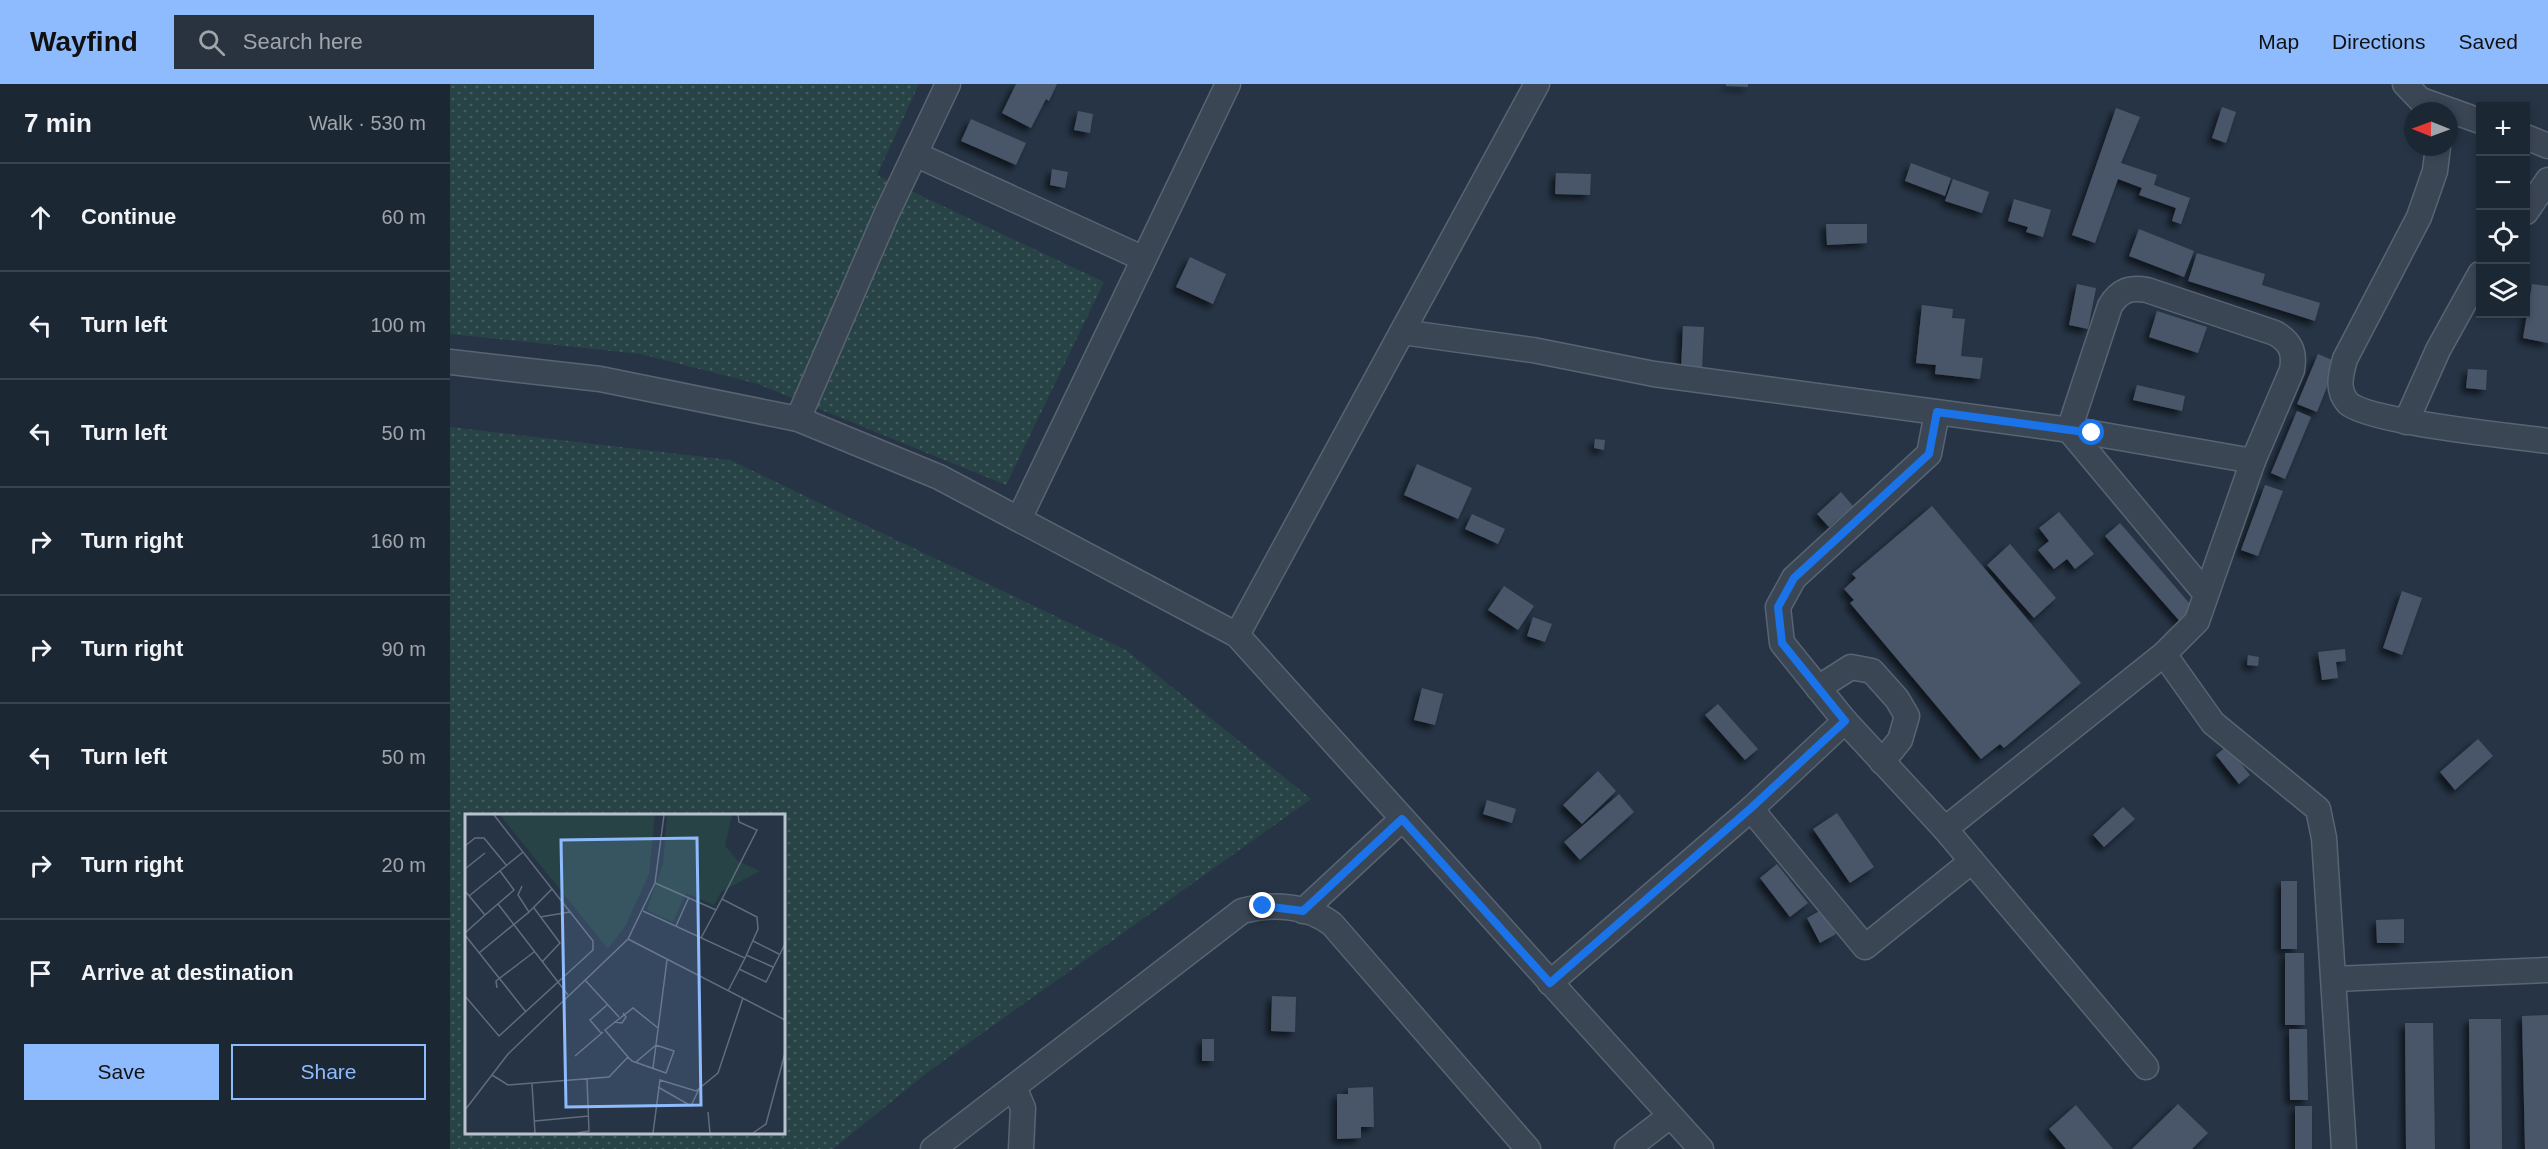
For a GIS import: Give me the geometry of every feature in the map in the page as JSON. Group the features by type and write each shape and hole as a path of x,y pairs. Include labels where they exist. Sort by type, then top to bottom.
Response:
{"street":[{"path":"798,419 886,215 948,84"},
{"path":"1019,519 1142,258 1228,84"},
{"path":"1237,635 1537,84"},
{"path":"2405,84 2424,102"},
{"path":"2458,114 2476,120"},
{"path":"2530,139 2548,146"},
{"path":"915,154 1142,258"},
{"path":"2437,156 2435,171 2419,217 2345,359 2340,377 2341,392 2348,403 2360,410 2406,422 2548,441"},
{"path":"2527,210 2548,180"},
{"path":"2406,422 2438,350 2476,281"},
{"path":"1945,830 2164,654 2197,621 2253,461 2292,370 2294,357 2291,346 2275,333 2135,288 2116,296 2110,306 2068,430"},
{"path":"1402,332 1533,350 1654,374 2068,430 2253,461"},
{"path":"450,362 600,379 798,419 939,477 1237,635 1701,1149"},
{"path":"1937,412 1929,454 1794,578 1778,607 1782,643 1845,721 1972,861 2146,1067"},
{"path":"2068,430 2206,594"},
{"path":"2164,654 2213,723 2318,809 2324,838 2344,1149"},
{"path":"1818,688 1851,666 1872,671 1897,699 1907,716 1900,740 1882,762"},
{"path":"1550,983 1751,808 1845,721"},
{"path":"1751,808 1865,947 1972,861"},
{"path":"1303,911 1402,819"},
{"path":"933,1149 1242,911 1263,906 1319,914 1332,924 1528,1149"},
{"path":"2334,979 2548,970"},
{"path":"1014,1087 1023,1108 1020,1149"},
{"path":"1627,1149 1670,1116"}],"green space":[{"path":"450,84 919,84 877,175 1104,282 1006,485 758,384 641,354 450,334"},
{"path":"450,427 730,460 1126,650 1311,799 928,1072 833,1149 450,1149"}],"building":[{"path":"1016,84 1057,84 1049,101 1046,99 1031,128 1002,113"},
{"path":"1726,84 1748,84 1748,87 1726,86"},
{"path":"2222,107 2236,112 2226,143 2212,138"},
{"path":"2116,108 2140,117 2121,163 2157,175 2154,185 2190,198 2181,224 2172,221 2176,208 2139,195 2142,188 2118,179 2095,243 2072,235"},
{"path":"1078,111 1093,114 1090,133 1074,130"},
{"path":"971,119 1026,143 1016,165 961,141"},
{"path":"1911,163 1951,178 1945,196 1905,181"},
{"path":"1052,169 1068,172 1065,188 1050,185"},
{"path":"1556,173 1591,174 1590,195 1555,194"},
{"path":"1953,179 1989,192 1982,213 1945,201"},
{"path":"2014,199 2051,210 2043,237 2026,232 2028,227 2008,221"},
{"path":"1826,224 1867,224 1867,243 1827,245"},
{"path":"2139,229 2194,251 2184,277 2129,256"},
{"path":"2197,253 2265,274 2262,285 2320,303 2315,321 2188,281"},
{"path":"1190,257 1226,274 1213,304 1176,287"},
{"path":"2077,284 2096,288 2088,329 2069,325"},
{"path":"2532,284 2548,286 2548,343 2523,338 2526,318 2530,318"},
{"path":"1922,305 1953,309 1952,318 1965,319 1961,356 1983,358 1980,379 1935,374 1936,365 1916,363"},
{"path":"2157,311 2207,327 2198,353 2149,337"},
{"path":"1683,326 1704,327 1702,371 1681,370"},
{"path":"2318,354 2337,362 2317,412 2297,404"},
{"path":"2468,369 2487,370 2486,390 2466,388"},
{"path":"2137,385 2185,396 2182,411 2133,400"},
{"path":"2297,411 2311,417 2285,479 2271,473"},
{"path":"1595,439 1605,440 1604,450 1594,448"},
{"path":"1417,464 1472,488 1458,519 1404,495"},
{"path":"2265,485 2283,491 2258,556 2241,550"},
{"path":"1841,492 1853,506 1829,527 1817,514"},
{"path":"1932,506 2081,683 2004,748 2000,744 1981,759 1850,603 1854,600 1844,589 1856,578 1852,574"},
{"path":"2059,512 2094,554 2075,569 2067,559 2054,569 2038,550 2049,541 2039,528"},
{"path":"1472,514 1505,529 1498,544 1465,529"},
{"path":"2120,523 2197,612 2183,625 2105,536"},
{"path":"2010,544 2056,598 2034,618 1987,565"},
{"path":"1504,586 1534,606 1518,630 1488,610"},
{"path":"2402,591 2422,598 2402,655 2383,648"},
{"path":"1533,617 1552,624 1545,642 1527,636"},
{"path":"2345,649 2346,661 2336,662 2338,678 2322,680 2318,652"},
{"path":"2248,655 2259,657 2258,666 2247,665"},
{"path":"1422,688 1443,694 1435,725 1414,720"},
{"path":"1718,704 1758,749 1745,760 1705,715"},
{"path":"2478,739 2493,756 2455,790 2440,772"},
{"path":"2227,746 2250,775 2239,784 2216,755"},
{"path":"1598,771 1616,791 1582,824 1563,805"},
{"path":"1619,794 1634,812 1580,860 1564,842"},
{"path":"1487,800 1516,809 1512,823 1483,814"},
{"path":"2123,807 2135,819 2104,847 2093,835"},
{"path":"1837,813 1874,867 1850,883 1813,829"},
{"path":"1777,864 1808,903 1790,917 1760,878"},
{"path":"2281,881 2297,881 2297,949 2281,949"},
{"path":"1823,909 1836,934 1820,943 1807,918"},
{"path":"2404,919 2404,943 2377,943 2376,920"},
{"path":"2285,953 2304,953 2305,1025 2285,1025"},
{"path":"1272,996 1296,997 1295,1032 1271,1031"},
{"path":"2548,1015 2548,1149 2525,1149 2522,1016"},
{"path":"2469,1019 2501,1019 2502,1149 2470,1149"},
{"path":"2405,1023 2433,1023 2435,1149 2406,1149"},
{"path":"2289,1029 2307,1029 2308,1100 2290,1100"},
{"path":"1202,1039 1214,1039 1214,1061 1202,1061"},
{"path":"1373,1087 1374,1127 1361,1127 1361,1138 1337,1139 1337,1094 1348,1094 1348,1088"},
{"path":"2178,1104 2208,1133 2192,1149 2132,1149"},
{"path":"2076,1105 2113,1149 2066,1149 2049,1129"},
{"path":"2295,1106 2312,1106 2312,1149 2295,1149"}],"route":[{"path":"1263,906 1303,911 1402,819 1550,983 1751,808 1845,721 1782,643 1778,607 1794,578 1929,454 1937,412 2092,433"}]}
